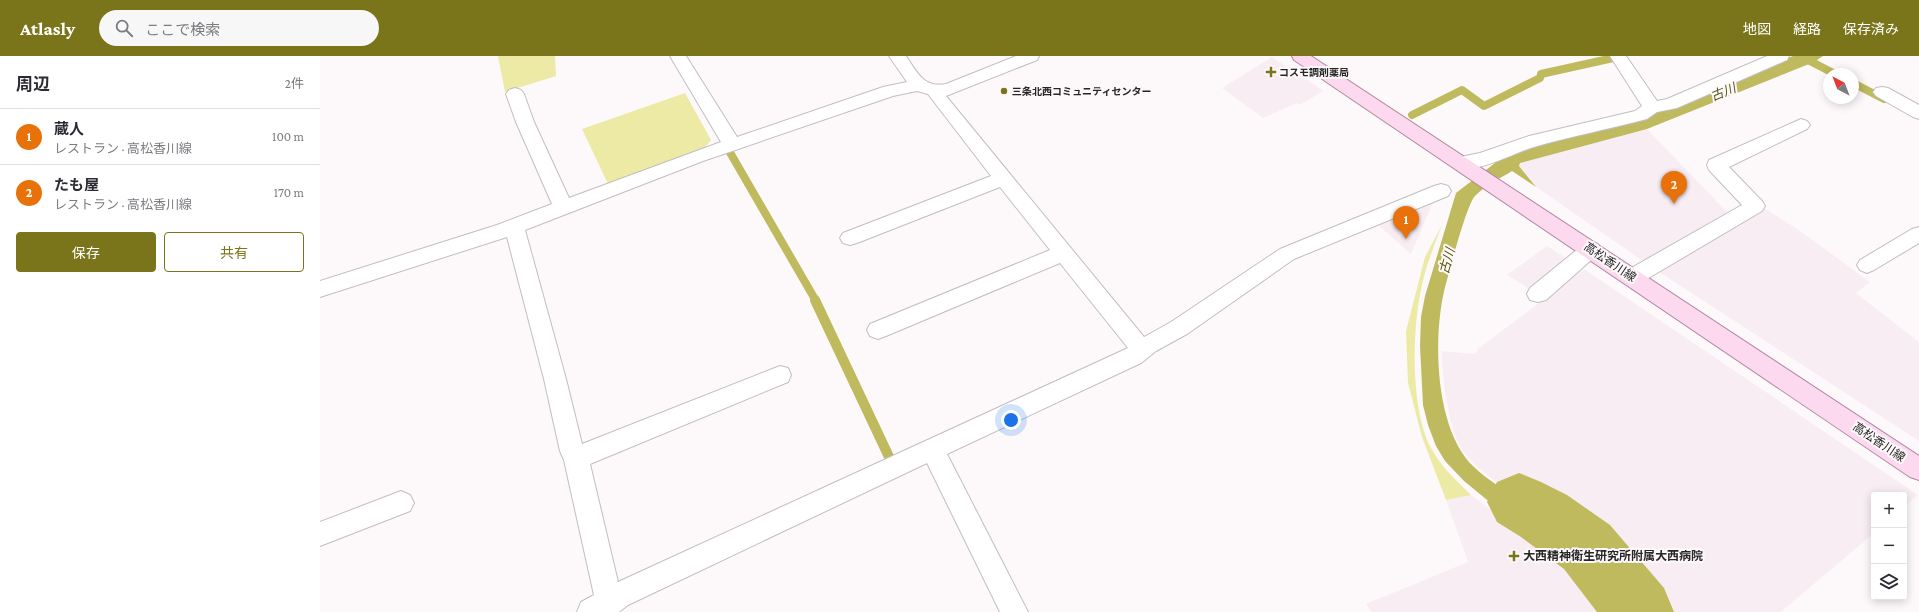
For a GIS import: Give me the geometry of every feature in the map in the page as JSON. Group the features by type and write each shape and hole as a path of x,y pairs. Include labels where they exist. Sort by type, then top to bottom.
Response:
{"main road":[{"name":"高松香川線","path":"1300,56 1919,469"}],"street":[{"path":"678,56 732,144"},
{"path":"897,56 927,88 938,97 1142,350"},
{"path":"320,289 514,226 732,144 747,141 888,91 963,85 1031,56"},
{"path":"1618,56 1652,106"},
{"path":"1462,163 1484,158 1530,142 1641,115 1652,106 1671,104 1781,56"},
{"path":"1882,92 1919,113"},
{"path":"515,94 525,122 563,207"},
{"path":"1633,277 1755,206 1716,165 1801,125"},
{"path":"850,238 1004,178"},
{"path":"514,226 556,380 572,451 576,458 602,608 798,511 1133,357 1148,345 1179,328 1252,276 1287,254 1441,191"},
{"path":"1867,265 1917,238"},
{"path":"1538,294 1591,249"},
{"path":"878,330 1064,253"},
{"path":"576,458 780,375"},
{"path":"932,450 1014,612"},
{"path":"320,534 401,503"}],"shaded area":[{"path":"498,56 555,56 556,76 505,92"},
{"name":"コスモ調剤薬局","path":"1272,57 1324,91 1299,105 1297,103 1263,118 1222,88"},
{"path":"685,93 711,140 702,151 609,186 582,129"},
{"path":"1647,129 1728,213 1643,261 1536,187 1519,166 1520,163"},
{"path":"1433,202 1411,254 1378,225"},
{"path":"1764,208 1799,230 1870,282 1856,293 1919,342 1919,441 1656,270"},
{"path":"1442,225 1426,268 1420,295 1417,312 1415,373 1420,414 1424,432 1431,448 1454,479 1471,495 1446,500 1422,437 1408,383 1406,331 1425,257"},
{"path":"1547,246 1566,258 1566,261 1528,288 1507,275"},
{"path":"1584,269 1918,495 1907,504 1907,492 1871,492 1871,536 1781,612 1644,612 1602,559 1569,526 1496,482 1475,465 1462,451 1453,431 1445,393 1441,351 1475,354 1479,348"},
{"name":"大西精神衛生研究所附属大西病院","path":"1471,495 1487,507 1535,534 1557,549 1609,612 1371,612 1366,604 1468,562 1446,500"}],"water":[{"path":"1793,56 1823,56 1814,62 1647,129 1520,163 1519,166 1536,187 1512,171 1487,186 1475,196 1464,222 1447,280 1442,301 1439,325 1438,351 1440,378 1443,404 1450,429 1460,450 1474,467 1508,492 1544,512 1567,528 1615,578 1641,612 1617,612 1559,544 1492,504 1464,481 1445,461 1436,446 1428,425 1423,405 1420,346 1421,317 1425,296 1456,193 1495,163 1497,159 1525,148 1657,111"}],"waterway":[{"path":"1412,115 1462,90 1484,106 1540,78 1541,74 1622,56"},
{"path":"1806,59 1823,68"},
{"path":"1859,86 1884,99"},
{"path":"728,149 816,301"},
{"path":"815,300 890,459"},
{"name":"古川","path":"1519,502 1544,516 1587,547 1640,612"}],"place":[{"name":"コスモ調剤薬局","path":"1271,72"},
{"name":"三条北西コミュニティセンター","path":"1004,91"},
{"name":"たも屋","path":"1674,204"},
{"name":"蔵人","path":"1406,239"},
{"name":"大西精神衛生研究所附属大西病院","path":"1514,556"}]}
